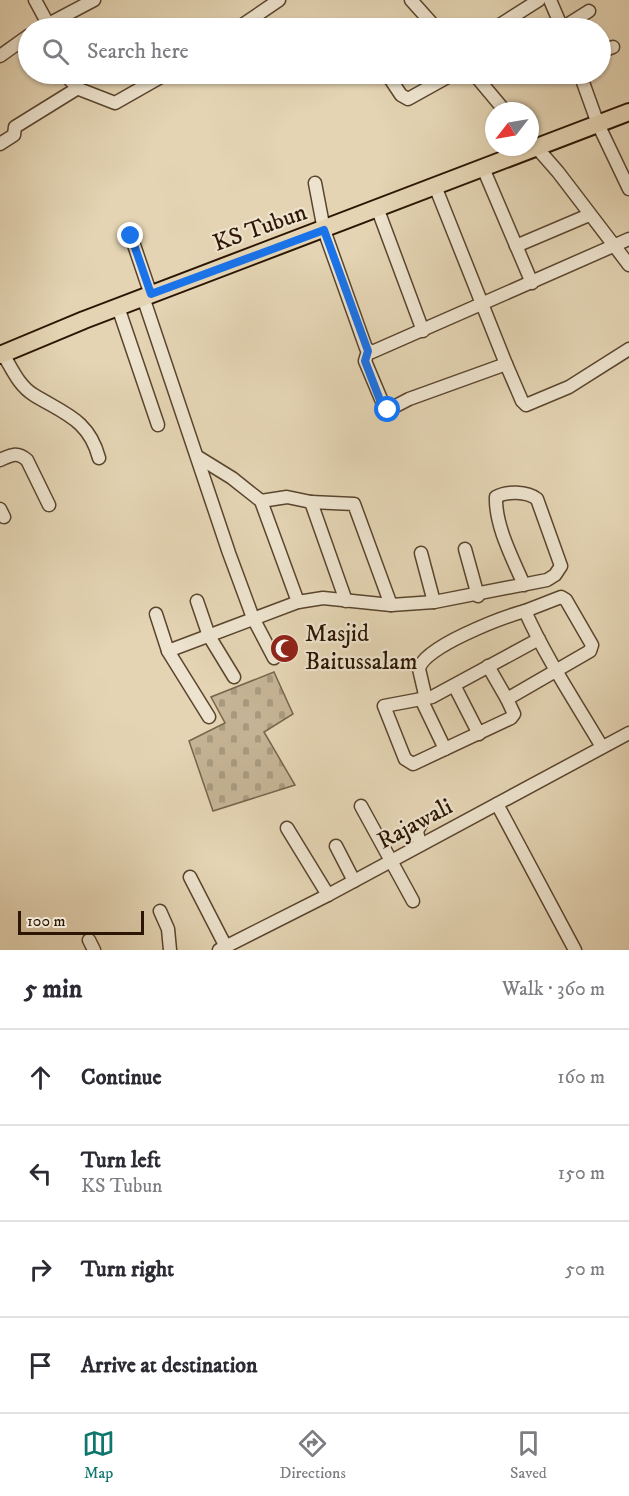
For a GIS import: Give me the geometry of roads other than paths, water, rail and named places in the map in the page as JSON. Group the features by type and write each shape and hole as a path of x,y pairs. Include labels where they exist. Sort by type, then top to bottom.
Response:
{"main road":[{"name":"KS Tubun","path":"539,141 598,124 629,112"},
{"name":"KS Tubun","path":"2,355 117,307 378,210 483,168 507,156"}],"street":[{"path":"35,0 41,18"},
{"path":"59,18 94,0"},
{"path":"253,18 279,0"},
{"path":"411,0 427,18"},
{"path":"511,18 539,0"},
{"path":"550,0 558,18"},
{"path":"578,18 589,11"},
{"path":"0,56 18,43"},
{"path":"74,84 78,88 115,103 150,84"},
{"path":"394,84 401,95 408,99 435,84"},
{"path":"482,84 497,102"},
{"path":"584,84 598,124 629,189"},
{"path":"0,144 14,135 15,127 78,88"},
{"path":"539,151 629,265"},
{"path":"483,168 532,283"},
{"path":"315,183 324,230 368,351 365,361 386,411 506,364"},
{"path":"435,186 506,364 522,401 526,405 569,387 588,372 629,350"},
{"path":"378,210 423,331"},
{"path":"516,246 589,215"},
{"path":"131,236 147,296 198,457 253,618 274,658"},
{"path":"368,351 376,351 423,331 481,303 532,283 629,239"},
{"path":"117,307 158,425"},
{"path":"2,355 18,379 33,394 81,424 94,438 99,458"},
{"path":"0,460 21,454 27,460 49,505"},
{"path":"198,457 232,478 261,501 298,602"},
{"path":"168,651 298,602 323,598 391,605 435,602 478,596 547,580 555,575 561,566 537,499 527,494 503,493 496,497 496,505 506,542 524,585"},
{"path":"261,501 287,497 311,501 348,502 357,507 391,605"},
{"path":"311,501 346,601"},
{"path":"465,549 478,596"},
{"path":"421,553 435,602"},
{"path":"445,749 424,699 419,669 424,659 483,624 525,611 547,601 564,598 591,642 592,648 587,654 507,699"},
{"path":"197,601 209,636 234,677"},
{"path":"525,611 603,747"},
{"path":"156,614 168,651 209,717"},
{"path":"488,666 507,699 513,716 413,764 408,762 383,707 424,699 455,687 488,666 539,639"},
{"path":"455,687 479,734"},
{"name":"Rajawali","path":"222,948 328,895 629,733"},
{"path":"497,804 575,950"},
{"path":"361,806 413,901"},
{"path":"420,845 417,831 421,824"},
{"path":"287,828 328,895"},
{"path":"336,846 354,881"},
{"path":"190,877 222,948"},
{"path":"160,911 168,929 170,950"}],"place":[{"name":"Masjid Baitussalam","path":"284,648"}]}
